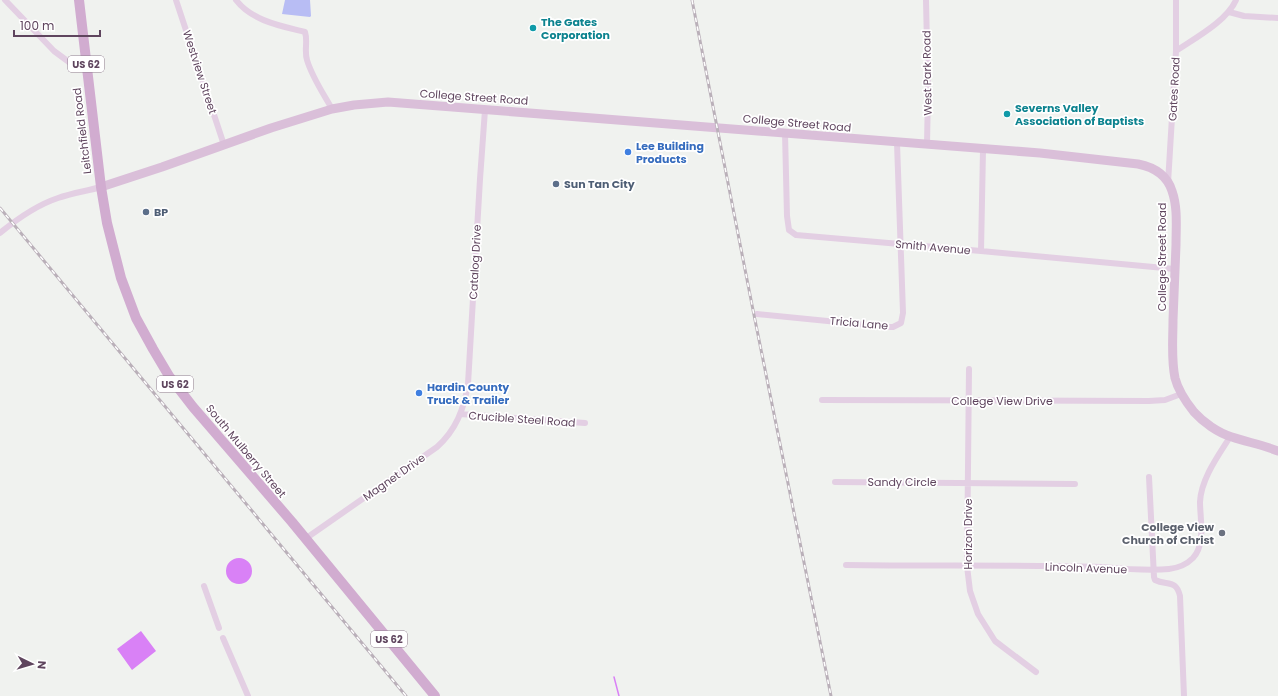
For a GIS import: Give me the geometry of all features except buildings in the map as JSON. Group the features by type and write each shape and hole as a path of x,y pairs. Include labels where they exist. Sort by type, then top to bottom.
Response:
{"main road":[{"name":"Leitchfield Road","path":"79,0 101,187"},
{"name":"South Mulberry Street","path":"101,187 107,223 123,286 136,318 169,376 193,407 436,696"}],"street":[{"path":"5,0 54,51 77,68 87,68"},
{"name":"Westview Street","path":"176,0 224,145"},
{"path":"236,0 243,8 256,17 305,32 307,38 307,60 314,78 332,109"},
{"name":"West Park Road","path":"926,0 928,91 927,145"},
{"path":"1176,0 1176,51"},
{"name":"Gates Road","path":"1168,183 1176,51 1224,17 1229,12 1236,0"},
{"path":"1229,12 1244,16 1278,18"},
{"name":"College Street Road","path":"101,187 271,128 332,109 354,105 388,102 1040,154 1148,166 1158,171 1168,183 1174,195 1176,213 1173,350 1175,378 1181,394 1202,419 1230,437 1267,446 1278,451"},
{"name":"Catalog Drive","path":"460,414 465,401 468,384 485,110"},
{"name":"Smith Avenue","path":"785,133 788,226 792,233 796,235 1175,270"},
{"name":"Tricia Lane","path":"757,314 888,327 901,323 903,313 897,143"},
{"path":"981,251 983,150"},
{"path":"0,233 42,205 59,198 101,187"},
{"name":"Horizon Drive","path":"969,369 968,566 970,591 978,614 995,641 1036,672"},
{"name":"College View Drive","path":"822,400 1154,401 1165,400 1181,394"},
{"name":"Crucible Steel Road","path":"460,414 585,423"},
{"name":"Magnet Drive","path":"305,539 437,447 453,430 460,414"},
{"name":"Lincoln Avenue","path":"846,565 1100,567 1154,570 1170,569 1180,566 1190,561 1197,553 1200,541 1200,502 1202,489 1230,437"},
{"path":"1149,477 1155,580 1176,586 1179,590 1180,596 1184,696"},
{"name":"Sandy Circle","path":"835,482 1076,484"},
{"path":"204,586 219,628"},
{"path":"223,638 248,696"}],"shaded area":[{"path":"285,0 310,0 311,16 282,14"},
{"path":"239,558 248,562 252,571 248,580 239,584 230,580 226,571 230,562"},
{"path":"141,631 156,651 132,670 117,649"}],"waterway":[{"path":"614,677 619,696"}],"railway":[{"path":"692,0 831,696"},
{"path":"0,208 406,696"}],"place":[{"name":"The Gates Corporation","path":"533,28"},
{"name":"Severns Valley Association of Baptists","path":"1007,114"},
{"name":"Lee Building Products","path":"628,152"},
{"name":"Sun Tan City","path":"556,184"},
{"name":"BP","path":"146,212"},
{"name":"Hardin County Truck & Trailer","path":"419,393"},
{"name":"College View Church of Christ","path":"1222,533"}]}
